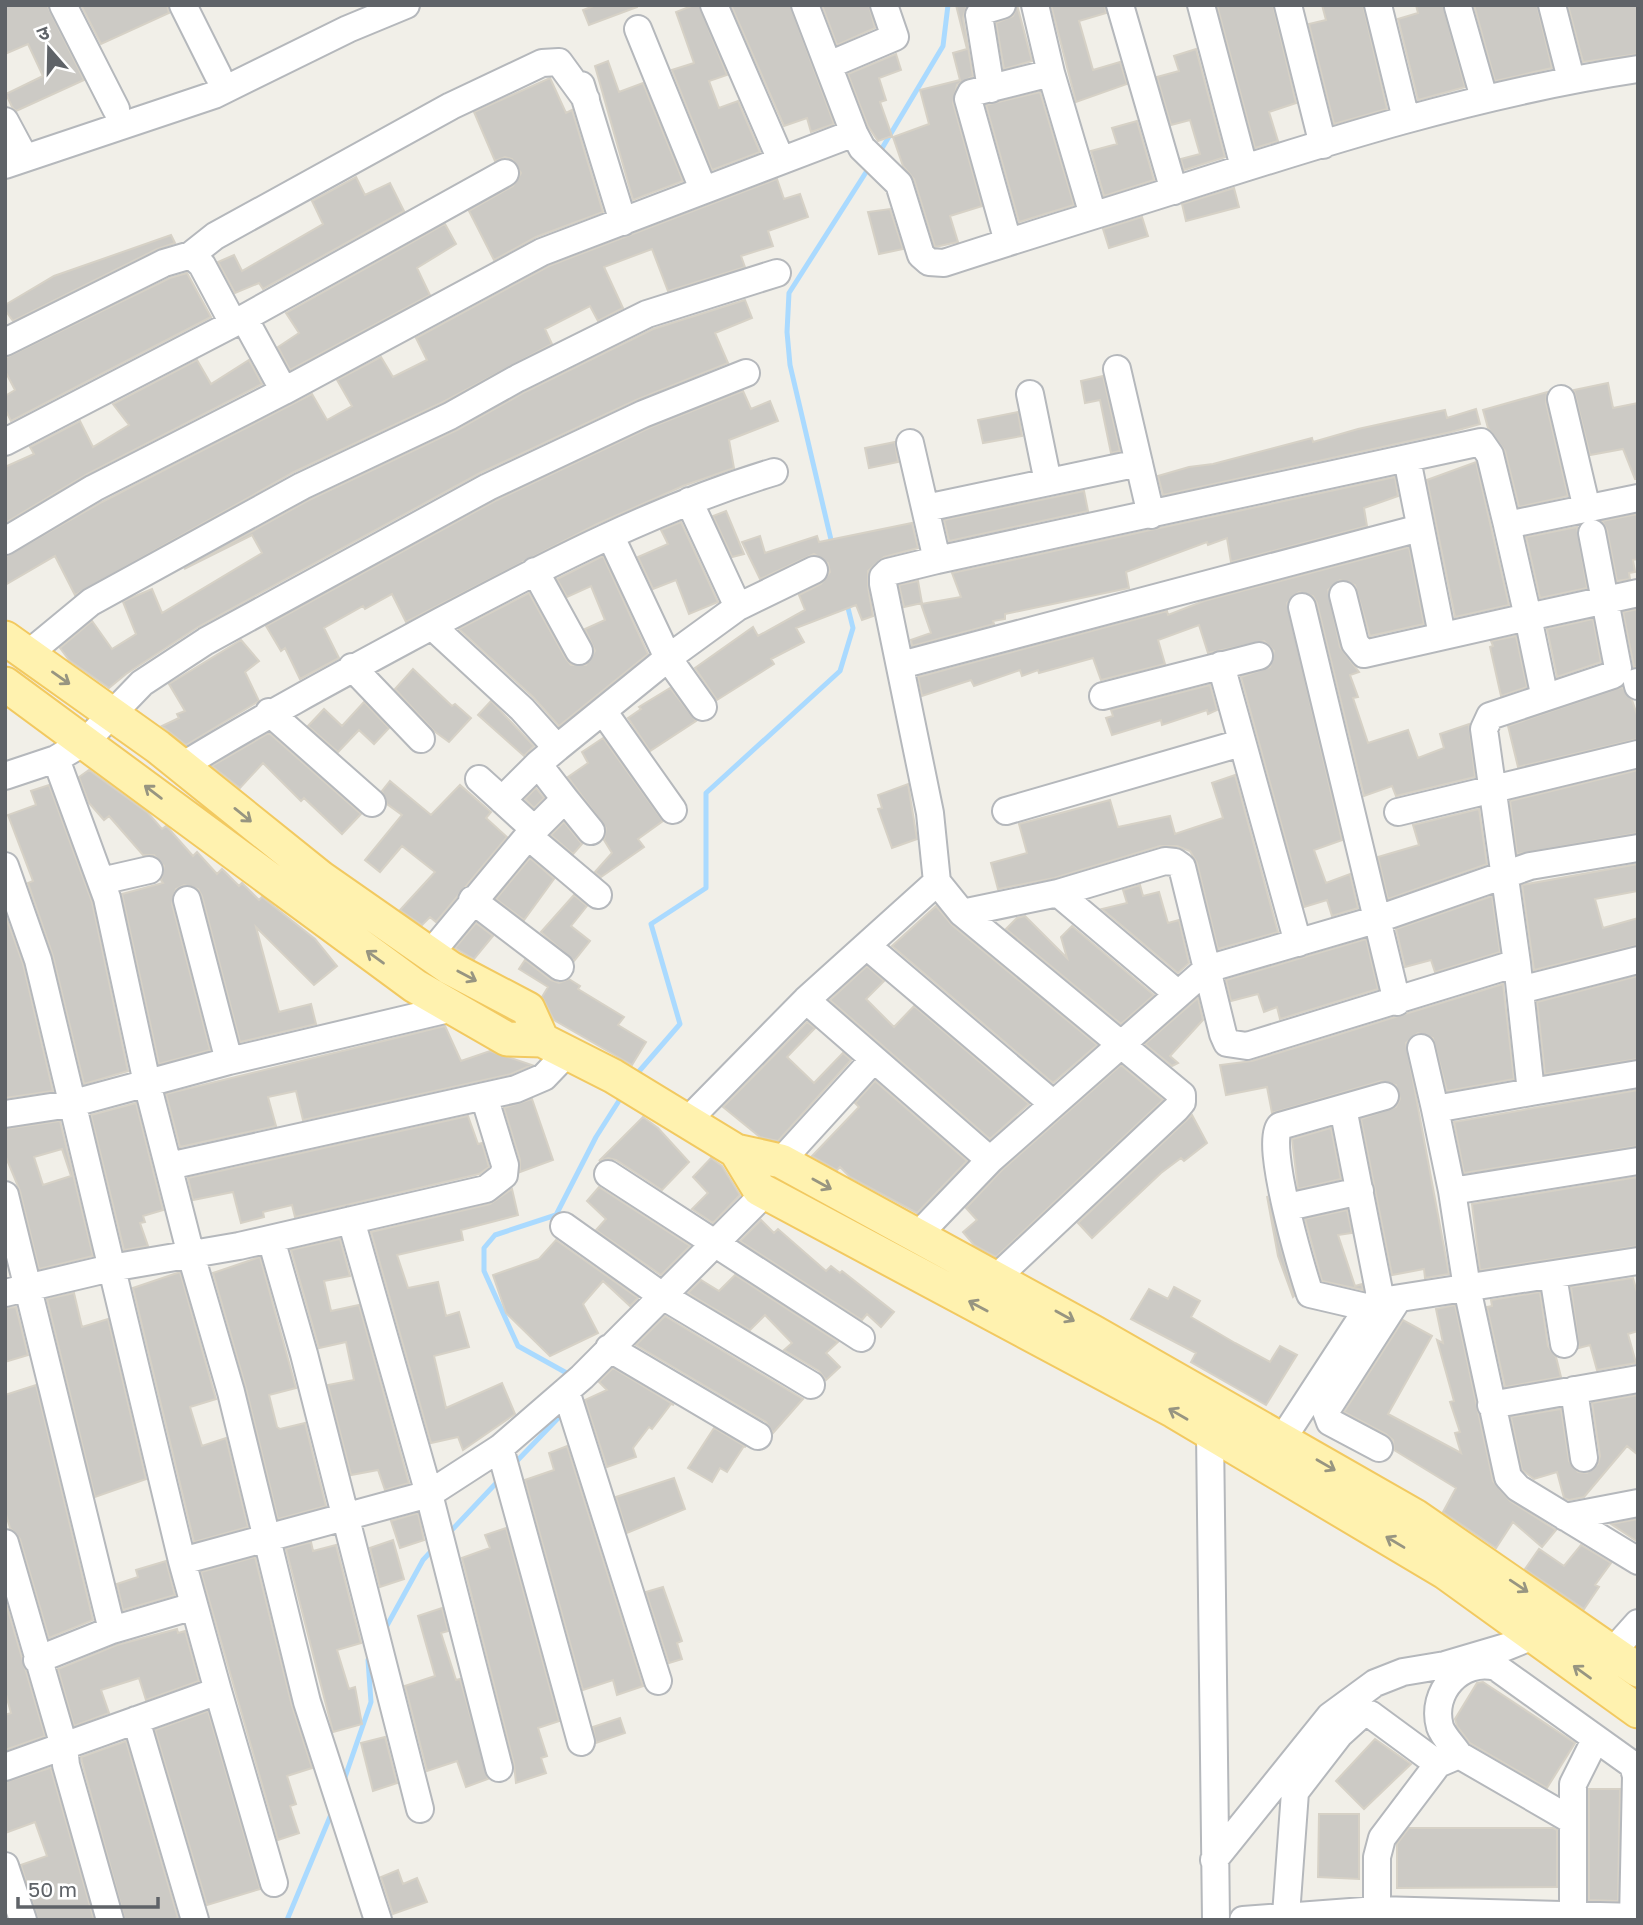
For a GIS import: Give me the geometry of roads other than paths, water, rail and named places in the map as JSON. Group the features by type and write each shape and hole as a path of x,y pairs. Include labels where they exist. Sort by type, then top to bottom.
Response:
{"main road":[{"path":"17,646 182,766 321,878 430,954 528,1009 554,1047"},
{"path":"5,684 86,741 415,986 507,1039 554,1047 613,1076 736,1151 781,1161 995,1279 1273,1452 1638,1711"},
{"path":"736,1151 760,1189 765,1192 1219,1420"},
{"path":"1273,1452 1415,1517 1625,1661"}],"street":[{"path":"63,5 116,109"},
{"path":"183,5 218,75"},
{"path":"5,121 13,157 214,95 348,29 406,5"},
{"path":"714,5 781,160"},
{"path":"805,5 858,141 892,176 903,194 921,255 929,262 944,263 1244,167 1406,119 1571,79 1638,69"},
{"path":"829,65 895,37 884,5"},
{"path":"991,89 979,15 982,10 1002,5"},
{"path":"1035,5 1051,73 1093,215"},
{"path":"1119,5 1174,191"},
{"path":"1201,5 1244,167"},
{"path":"1288,5 1323,145"},
{"path":"1378,5 1406,119"},
{"path":"1552,5 1571,79"},
{"path":"1458,7 1484,98"},
{"path":"638,29 703,189"},
{"path":"571,61 586,99 623,222"},
{"path":"5,342 164,263 191,255 215,236 450,106 542,63 559,62 586,99"},
{"path":"1008,242 968,105 971,93 1051,73"},
{"path":"5,541 94,488 284,391 542,252 781,160 858,141"},
{"path":"5,442 238,320 505,173"},
{"path":"191,255 202,265 284,391"},
{"path":"17,646 91,602 302,486 450,416 518,378 647,314 777,273"},
{"path":"1117,369 1151,515"},
{"path":"5,776 57,759 86,741 142,683 206,641 488,486 643,414 746,373"},
{"path":"1030,394 1048,482"},
{"path":"1531,1092 1517,963 1484,729 1490,716 1614,675 1618,668 1589,521 1561,400"},
{"path":"995,1279 1182,1102 1178,1089 1118,1045 962,913 937,882 930,813 886,603 883,577 888,572 937,560 1481,442 1490,455 1543,689"},
{"path":"910,443 937,560"},
{"path":"1407,459 1442,635"},
{"path":"926,508 1139,463"},
{"path":"182,766 269,712 535,571 708,492 774,472"},
{"path":"1507,525 1589,521 1638,498"},
{"path":"689,501 738,607"},
{"path":"901,665 1420,528"},
{"path":"611,537 668,658 703,707"},
{"path":"502,800 548,756 668,658 738,607 814,570"},
{"path":"535,571 579,651"},
{"path":"1343,596 1355,643 1364,654 1638,593"},
{"path":"1302,607 1375,920 1397,1002"},
{"path":"432,626 522,709 548,756 565,799 591,831"},
{"path":"1103,696 1259,656"},
{"path":"1221,665 1298,943"},
{"path":"352,667 421,739"},
{"path":"603,710 673,810"},
{"path":"269,712 372,803"},
{"path":"1006,811 1241,743"},
{"path":"1398,811 1638,754"},
{"path":"57,759 101,880 147,1083 191,1255 231,1392 307,1702 341,1815 378,1920"},
{"path":"479,779 598,895"},
{"path":"430,954 531,832 565,799"},
{"path":"917,1236 990,1160 1207,969 1375,920 1505,873 1530,866 1638,848"},
{"path":"962,913 1058,893 1165,861 1175,862 1186,873 1223,1034 1227,1043 1235,1046 1247,1046 1397,1002 1517,963"},
{"path":"5,866 38,960 70,1104 182,1561 274,1883"},
{"path":"101,880 149,870"},
{"path":"688,1120 806,1000 937,882"},
{"path":"1058,893 1178,994"},
{"path":"187,900 229,1061"},
{"path":"472,900 560,967"},
{"path":"867,946 1052,1103"},
{"path":"1520,990 1638,960"},
{"path":"806,1000 990,1160"},
{"path":"5,1114 70,1104 229,1061 453,1008"},
{"path":"169,1166 531,1084 544,1077 554,1047"},
{"path":"1421,1048 1452,1191 1466,1288 1508,1477 1564,1517 1638,1561"},
{"path":"781,1161 874,1059"},
{"path":"1435,1109 1638,1074"},
{"path":"16,1291 111,1268 271,1239 486,1189 504,1175 505,1165 484,1096"},
{"path":"1385,1096 1277,1127 1273,1143 1288,1207 1290,1236 1310,1294 1383,1303 1466,1288 1637,1264"},
{"path":"1343,1108 1383,1303 1326,1412 1330,1422 1380,1448"},
{"path":"1452,1191 1638,1161"},
{"path":"608,1174 861,1338"},
{"path":"1288,1207 1360,1191"},
{"path":"182,1561 429,1494 504,1461 572,1394 609,1348 715,1245 765,1192"},
{"path":"5,1195 16,1291 65,1428 112,1630"},
{"path":"351,1220 429,1494 499,1768"},
{"path":"564,1226 661,1296 811,1385"},
{"path":"271,1239 420,1809"},
{"path":"1553,1275 1564,1344"},
{"path":"1273,1452 1383,1303"},
{"path":"609,1348 758,1436"},
{"path":"1491,1405 1638,1379"},
{"path":"1574,1390 1584,1458"},
{"path":"572,1394 659,1681"},
{"path":"1216,1920 1214,1860 1219,1420"},
{"path":"504,1461 581,1742"},
{"path":"1564,1517 1638,1503"},
{"path":"5,1543 64,1746 66,1765 110,1920"},
{"path":"37,1660 112,1630 194,1606"},
{"path":"1625,1661 1638,1623"},
{"path":"1214,1860 1330,1716 1375,1683 1403,1672 1456,1661 1533,1636"},
{"path":"1243,1920 1286,1915 1340,1916 1377,1910 1635,1918 1636,1776 1633,1765 1626,1758 1595,1740 1496,1667 1485,1664 1472,1666 1459,1673 1447,1685 1441,1700 1440,1728 1449,1760"},
{"path":"5,1767 218,1691"},
{"path":"1286,1915 1295,1792 1339,1735 1361,1716 1370,1714 1449,1760 1573,1821"},
{"path":"136,1720 195,1920"},
{"path":"1573,1915 1573,1784 1595,1740"},
{"path":"1377,1910 1377,1857 1382,1838 1449,1760"},
{"path":"5,1866 23,1920"}],"waterway":[{"path":"878,155 943,46 948,5"},
{"path":"832,544 790,365 787,332 789,293 870,166"},
{"path":"635,1076 680,1024 651,924 706,888 706,793 840,671 853,628 847,604"},
{"path":"572,1376 518,1346 484,1271 484,1248 495,1235 556,1215 596,1137 622,1096"},
{"path":"514,1464 565,1411"},
{"path":"449,1533 500,1479"},
{"path":"384,1631 423,1560 435,1547"},
{"path":"343,1783 371,1702 368,1660 370,1655"},
{"path":"287,1920 332,1812"}]}
